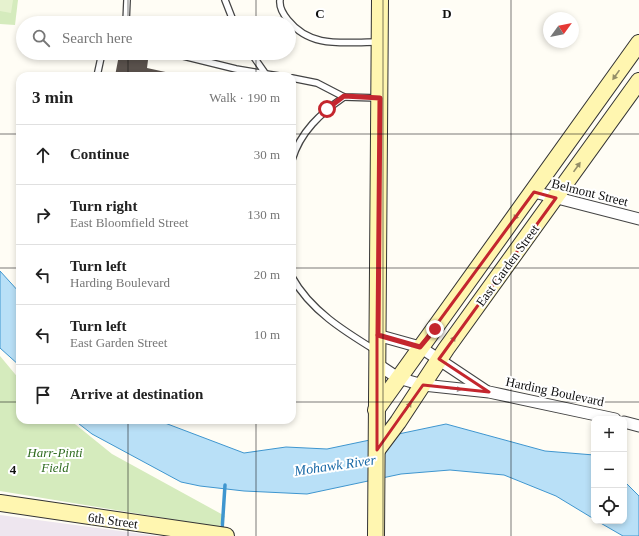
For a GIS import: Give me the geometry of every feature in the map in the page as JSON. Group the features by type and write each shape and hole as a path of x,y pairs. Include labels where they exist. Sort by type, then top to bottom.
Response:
{"street":[{"path":"376,536 380,0"},
{"name":"East Garden Street","path":"376,417 398,378 534,192 639,44"},
{"name":"East Garden Street","path":"377,450 423,385 439,359 639,81"},
{"name":"Belmont Street","path":"534,192 639,218"},
{"name":"Harding Boulevard","path":"378,335 420,347 489,392"},
{"name":"Harding Boulevard","path":"377,358 398,378 423,385 489,392 601,416"},
{"path":"627,423 639,426"},
{"name":"6th Street","path":"0,503 226,536"}],"lane":[{"path":"126,16 127,0"},
{"path":"225,0 231,16"},
{"path":"280,0 280,6 285,16"},
{"path":"296,28 310,38 326,42 380,42"},
{"path":"98,72 100,60"},
{"path":"202,60 256,72"},
{"path":"256,60 264,72"},
{"path":"296,79 317,83 344,96 380,98"},
{"path":"296,149 307,130 327,109 344,96"},
{"path":"296,284 301,293 310,303 377,358"}],"highlighted area":[{"path":"534,192 556,198 439,359 489,392 423,385 377,450 377,335 420,347"}],"shaded area":[{"path":"0,515 158,536 0,536"}],"green space":[{"path":"0,0 18,0 15,25 0,24"},
{"path":"0,0 13,0 11,13 0,11"},
{"name":"Harr-Pinti Field","path":"0,356 16,375 16,424 75,424 112,454 225,516 219,527 0,491"}],"water":[{"path":"0,271 16,289 16,362 0,348"},
{"name":"Mohawk River","path":"79,424 168,424 244,453 286,447 327,449 446,424 545,451 591,455 591,517 556,496 504,475 450,470 401,474 307,494 244,491 200,486 181,482 92,434"},
{"path":"627,484 639,496 639,536 623,536 602,524 627,524"}],"building":[{"path":"118,60 148,60 147,68 166,72 116,72"}],"waterway":[{"path":"222,531 225,485"}],"route":[{"path":"327,109 344,96 380,98 378,335 420,347 435,329"}]}
